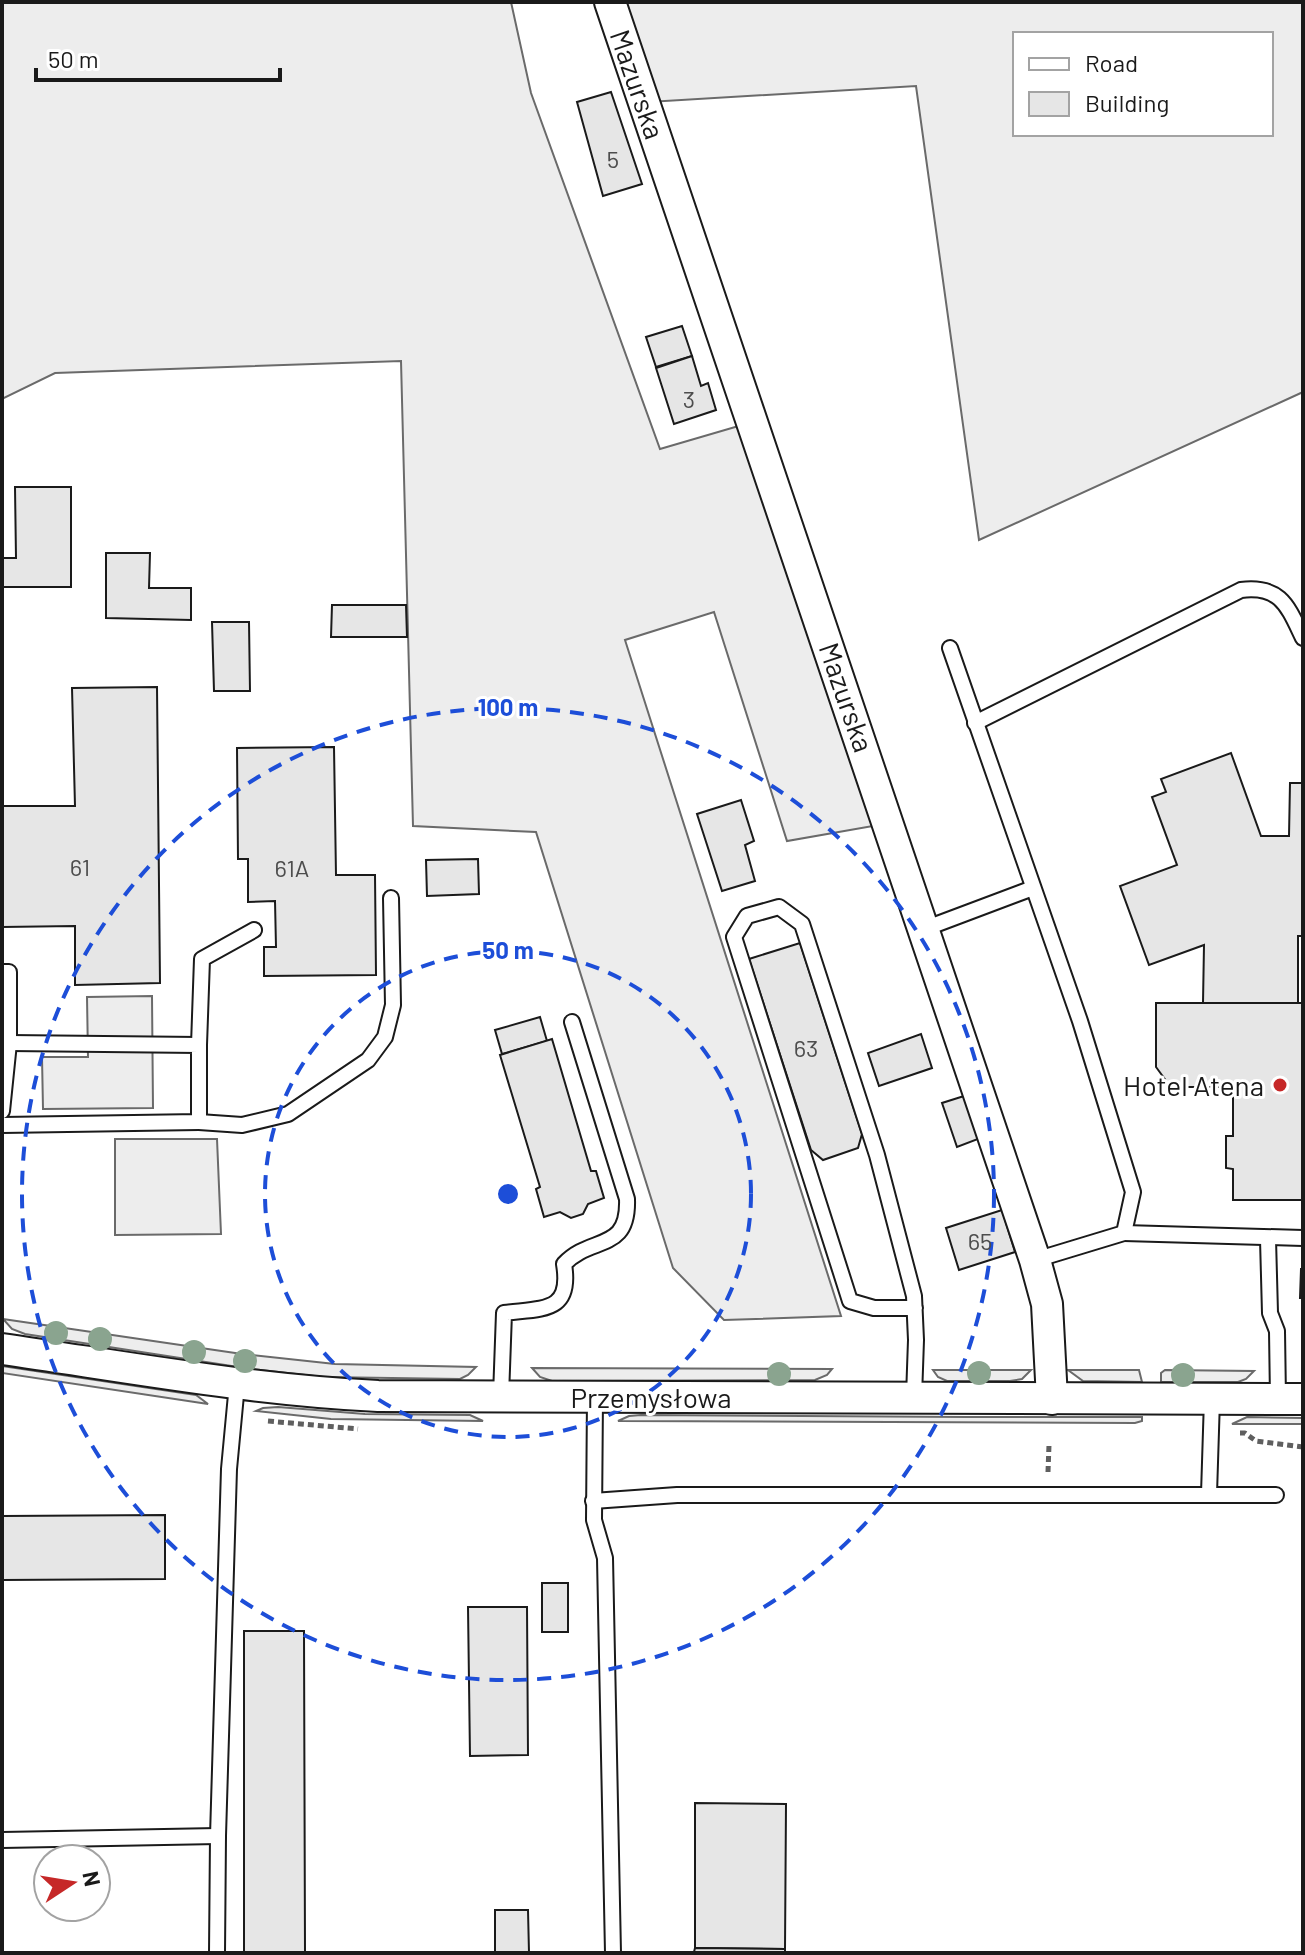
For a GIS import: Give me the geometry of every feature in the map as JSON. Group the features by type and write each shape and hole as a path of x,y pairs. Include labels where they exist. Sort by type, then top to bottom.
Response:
{"street":[{"name":"Mazurska","path":"610,2 1035,1260 1047,1304 1052,1399"},
{"name":"Przemysłowa","path":"2,1349 313,1393 1291,1399"}],"lane":[{"path":"975,723 1241,590 1255,588 1269,591 1282,599 1303,638"},
{"path":"950,648 1080,1021 1133,1192 1124,1233"},
{"path":"924,929 1033,888"},
{"path":"2,1125 199,1122 242,1125 288,1114 368,1060 385,1037 393,1005 391,898"},
{"path":"914,1397 915,1308 914,1296 877,1155 802,924 779,907 747,916 734,937 850,1301 874,1308 915,1308"},
{"path":"199,1122 202,959 254,930"},
{"path":"2,972 9,972 9,1043 2,1111"},
{"path":"501,1396 504,1313 543,1308 560,1301 568,1285 564,1264 576,1251 612,1240 627,1218 627,1199 572,1022"},
{"path":"9,1043 199,1045"},
{"path":"1035,1260 1124,1233 1303,1238"},
{"path":"1268,1239 1270,1313 1277,1331 1291,1399"},
{"path":"217,1953 229,1469 237,1384"},
{"path":"595,1397 593,1501 594,1520 605,1558 613,1953"},
{"path":"1209,1494 1212,1399"},
{"path":"593,1501 677,1495 1276,1495"},
{"path":"2,1840 218,1836"}],"path":[{"path":"1245,1433 1256,1441 1303,1447"},
{"path":"1048,1477 1049,1445"}],"shaded area":[{"path":"2,2 511,2 531,93 660,449 742,425 873,826 787,841 714,612 625,640 841,1316 724,1320 673,1268 536,832 413,826 401,361 55,373 2,399"},
{"path":"598,2 1303,2 1303,392 979,540 916,86 632,103"},
{"path":"152,996 153,1108 43,1109 42,1057 88,1057 87,997"},
{"path":"115,1139 217,1139 221,1234 115,1235"},
{"path":"3,1319 242,1354 335,1364 476,1367 460,1379 323,1377 25,1334 12,1329"},
{"path":"2,1366 196,1395 208,1404 2,1373"},
{"path":"532,1368 832,1369 815,1380 552,1381 540,1377"},
{"path":"933,1370 1031,1370 1022,1379 1010,1381 947,1381 938,1377"},
{"path":"1068,1370 1139,1370 1142,1382 1083,1381"},
{"path":"1165,1370 1254,1371 1238,1382 1161,1382 1161,1373"},
{"path":"278,1407 365,1414 470,1415 483,1421 331,1419 256,1411"},
{"path":"641,1415 1142,1417 1142,1421 618,1421"},
{"path":"1247,1417 1303,1418 1303,1424 1232,1424"}],"building":[{"path":"611,92 642,184 603,196 577,102"},
{"path":"682,326 692,356 656,367 646,337"},
{"path":"692,356 701,386 708,383 716,410 674,424 656,368"},
{"path":"15,487 71,487 71,587 2,587 2,558 16,558"},
{"path":"106,553 150,553 149,588 191,588 191,620 106,618"},
{"path":"332,605 406,605 407,637 331,637"},
{"path":"212,622 249,622 250,691 214,691"},
{"path":"157,687 160,983 75,985 75,926 2,927 2,806 75,806 72,688"},
{"path":"334,747 336,875 375,875 376,975 264,976 264,947 276,947 275,901 248,902 248,859 238,859 237,748"},
{"path":"1231,753 1261,836 1289,836 1290,783 1303,783 1303,936 1298,936 1298,1004 1203,1003 1204,945 1149,965 1120,886 1177,865 1152,797 1166,792 1161,779"},
{"path":"741,800 754,841 745,845 755,881 722,891 697,814"},
{"path":"478,859 479,894 427,896 426,860"},
{"path":"800,943 862,1134 858,1148 823,1160 811,1150 749,959"},
{"path":"1156,1003 1303,1003 1303,1200 1233,1200 1233,1169 1226,1168 1226,1136 1233,1136 1233,1087 1180,1087 1167,1082 1156,1067"},
{"path":"540,1017 547,1041 502,1054 495,1030"},
{"path":"921,1034 932,1068 879,1086 868,1053"},
{"path":"552,1039 591,1171 596,1171 604,1198 588,1204 583,1214 571,1218 560,1212 544,1217 536,1189 540,1187 500,1055"},
{"path":"964,1096 978,1139 957,1147 942,1103"},
{"path":"1002,1210 1015,1252 959,1270 946,1228"},
{"path":"1303,1269 1303,1298 1300,1298"},
{"path":"165,1515 165,1579 2,1580 2,1516"},
{"path":"542,1583 568,1583 568,1632 542,1632"},
{"path":"468,1607 527,1607 528,1755 470,1756"},
{"path":"244,1631 304,1631 305,1953 244,1953"},
{"path":"695,1803 786,1804 785,1949 695,1948"},
{"path":"495,1910 528,1910 529,1953 495,1953"},
{"path":"695,1948 785,1949 785,1953 679,1953 694,1952"}],"place":[{"name":"Hotel Atena","path":"1280,1085"}]}
